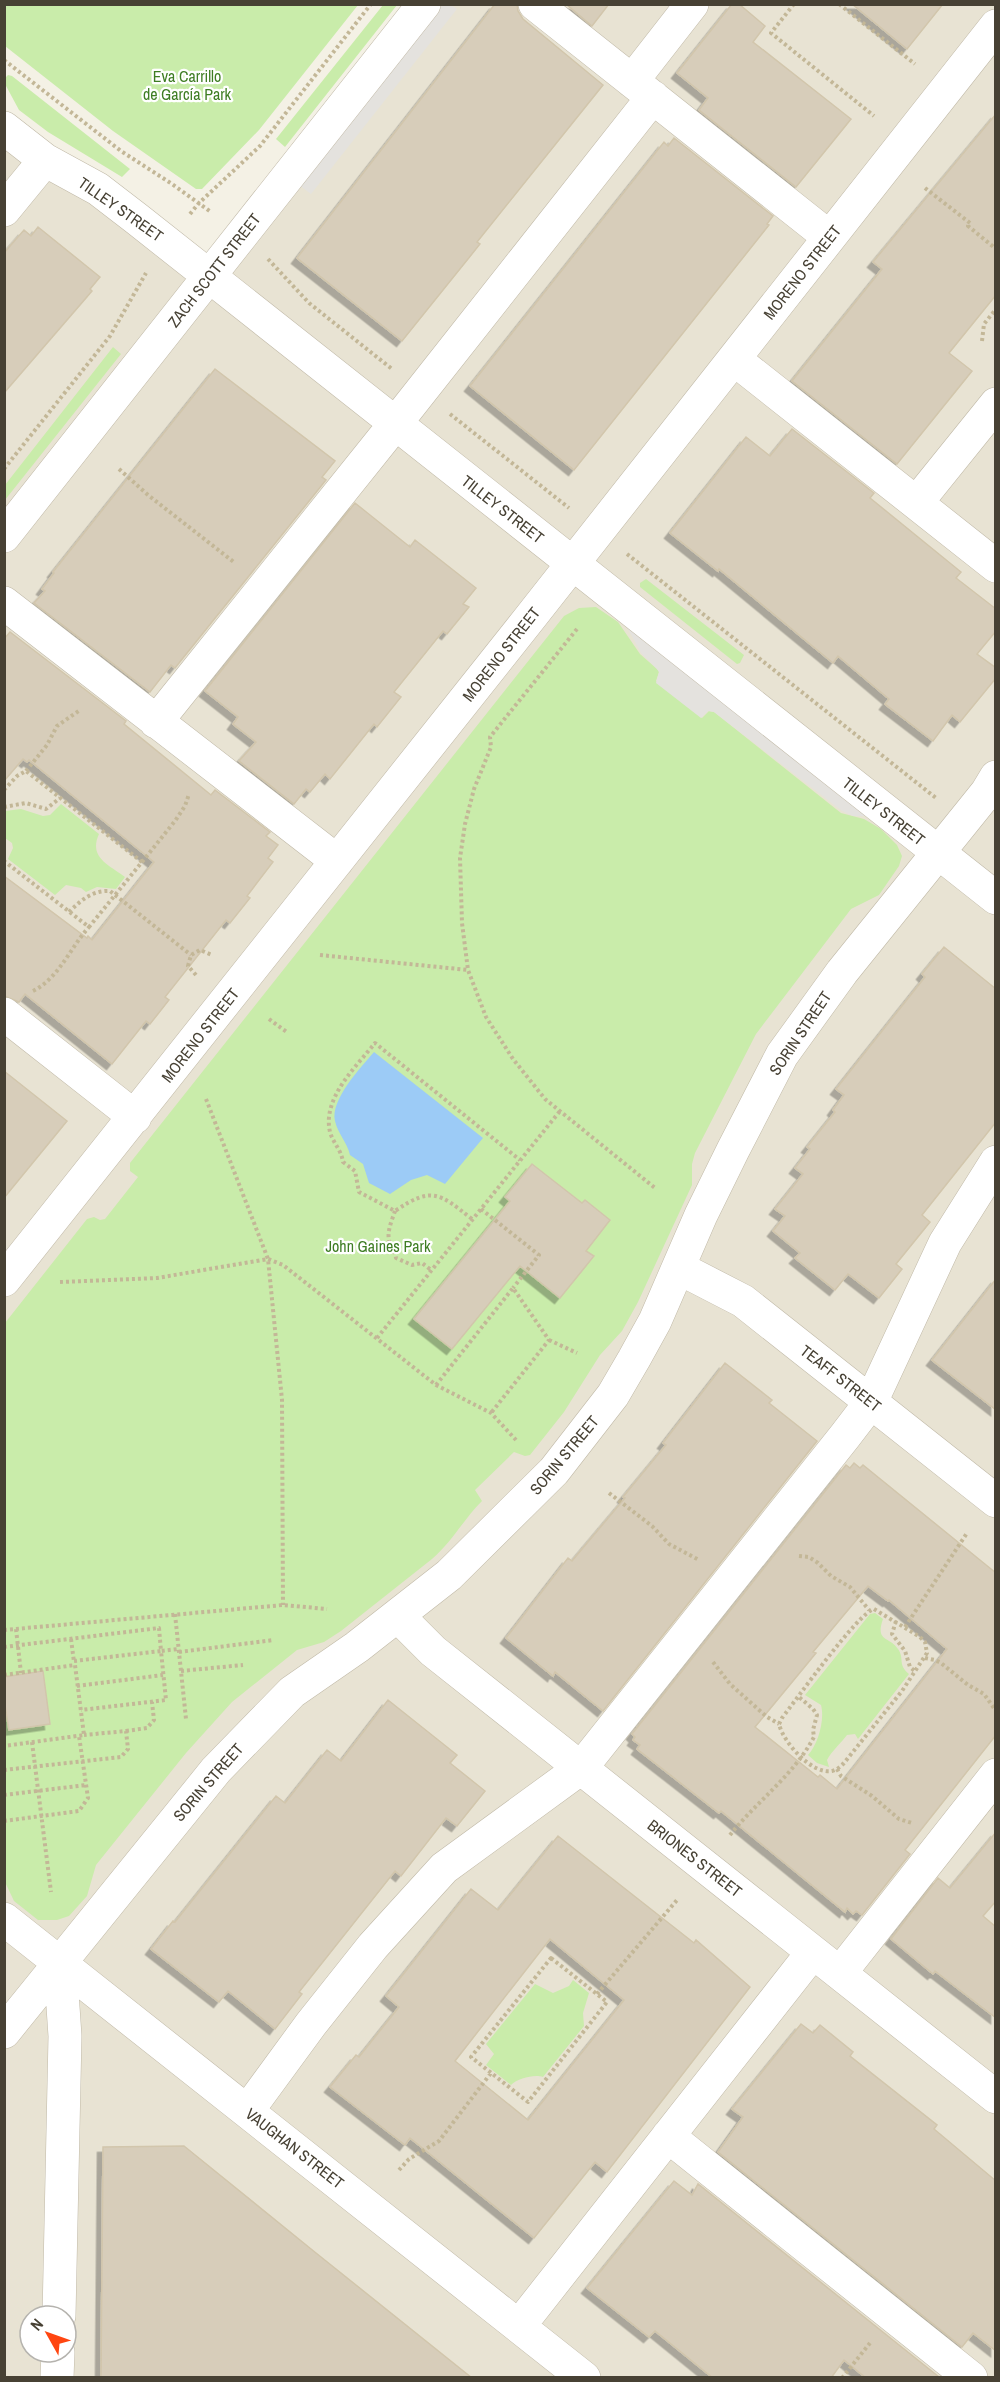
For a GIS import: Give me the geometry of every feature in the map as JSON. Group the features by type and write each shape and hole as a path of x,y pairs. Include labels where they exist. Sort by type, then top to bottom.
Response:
{"street":[{"name":"ZACH SCOTT STREET","path":"4,536 424,4"},
{"path":"535,4 829,237"},
{"path":"156,722 395,424 642,89 692,4"},
{"name":"MORENO STREET","path":"4,1280 996,26"},
{"name":"TILLEY STREET","path":"4,128 45,160 98,189 996,898"},
{"path":"4,210 45,160"},
{"path":"734,359 996,566"},
{"path":"916,502 996,404"},
{"path":"4,603 337,861"},
{"name":"SORIN STREET","path":"4,2032 216,1770 292,1692 398,1616 449,1575 555,1471 613,1395 655,1321 701,1215 782,1055 842,972 987,792 996,777"},
{"path":"7,1016 135,1117"},
{"path":"248,2110 311,2024 373,1946 444,1868 581,1768 872,1402 945,1243 996,1162"},
{"name":"TEAFF STREET","path":"679,1268 743,1301 996,1501"},
{"name":"BRIONES STREET","path":"398,1616 433,1652 996,2097"},
{"path":"840,1973 941,1844 992,1787"},
{"name":"VAUGHAN STREET","path":"4,1919 584,2378"},
{"path":"519,2326 813,1952"},
{"path":"58,2304 65,2036 60,1963"},
{"path":"668,2136 971,2378"}],"path":[{"path":"188,218 199,203 260,146 371,4"},
{"path":"787,4 793,6 771,33 874,116"},
{"path":"839,4 915,64"},
{"path":"4,60 134,161 217,217"},
{"path":"925,188 970,223 968,226 996,249"},
{"path":"4,469 110,336 136,292"},
{"path":"982,341 984,324 996,309"},
{"path":"119,469 148,495 222,551 259,593"},
{"path":"630,556 935,797"},
{"path":"577,629 490,737 491,747 474,789 465,824 460,858 462,923 468,970 486,1017 513,1059 545,1099 655,1188"},
{"path":"4,790 17,776 26,771 47,745 57,726 79,711 104,682"},
{"path":"7,1016 53,976 72,947 175,821 185,806 193,786 210,764"},
{"path":"26,771 142,862"},
{"path":"4,807 26,803 46,809 60,798"},
{"path":"4,861 89,927"},
{"path":"69,912 80,901 96,892 110,891 191,955"},
{"path":"196,975 188,966 191,955 200,950 212,955"},
{"path":"320,955 468,970"},
{"path":"269,1018 288,1033"},
{"path":"395,1211 359,1192 355,1171 343,1162 341,1150 331,1135 328,1119 339,1088 375,1043 520,1160"},
{"path":"206,1099 268,1259 282,1400 283,1605"},
{"path":"377,1338 560,1111"},
{"path":"431,1270 422,1263 412,1265 396,1258 389,1241 389,1227 395,1211 415,1197 432,1194 453,1205 472,1220"},
{"path":"436,1385 539,1255 481,1209"},
{"path":"60,1282 158,1278 268,1259 284,1265 436,1385 491,1413 516,1440"},
{"path":"513,1288 549,1340 577,1353"},
{"path":"491,1413 549,1340"},
{"path":"609,1493 652,1526 669,1544 721,1571 731,1579"},
{"path":"905,1627 967,1533"},
{"path":"684,1639 710,1659 745,1699 779,1724 786,1742 801,1756 828,1771 837,1769 844,1763 916,1672 926,1659 925,1642 880,1611 869,1610 850,1587 831,1576 818,1563 808,1557 785,1551 765,1536"},
{"path":"4,1630 283,1605 327,1609"},
{"path":"779,1724 869,1610"},
{"path":"175,1614 186,1719"},
{"path":"896,1621 892,1634 904,1652 910,1667 916,1672"},
{"path":"4,1647 159,1628 166,1700 81,1710"},
{"path":"16,1629 21,1673"},
{"path":"4,1821 79,1811 88,1798 83,1760 81,1710 71,1639"},
{"path":"4,1675 161,1651 274,1640"},
{"path":"926,1659 935,1660 984,1694 996,1711"},
{"path":"181,1671 243,1665"},
{"path":"77,1686 164,1675"},
{"path":"730,1835 747,1813 781,1781 814,1737 813,1730 817,1715 799,1697"},
{"path":"4,1746 147,1728 154,1720 152,1702"},
{"path":"4,1770 121,1757 128,1749 126,1731"},
{"path":"32,1742 51,1892"},
{"path":"837,1769 841,1776 872,1796 899,1818 917,1825 941,1844"},
{"path":"4,1795 86,1785"},
{"path":"597,1994 677,1900"},
{"path":"551,1958 607,2002 528,2103 491,2073 471,2057 551,1958"},
{"path":"399,2170 409,2159 439,2141 491,2073"}],"shaded area":[{"path":"430,5 995,5 995,2377 5,2377 4,116 210,276"},
{"path":"442,5 451,5 457,9 311,194 299,185"},
{"path":"622,618 868,816 853,816 842,811 714,712 708,711 701,718 656,683 659,672 641,653"}],"green space":[{"name":"Eva Carrillo de García Park","path":"4,5 358,5 259,130 202,189 196,189 113,131 5,46"},
{"path":"383,5 397,5 285,147 276,139"},
{"path":"8,75 130,169 122,177 48,132 19,110 5,84 5,78"},
{"path":"113,347 121,354 5,500 5,485"},
{"path":"646,579 744,655 740,663 737,664 640,587 640,583"},
{"name":"John Gaines Park","path":"596,607 618,622 640,654 657,669 659,672 656,681 702,718 709,711 714,712 841,813 864,819 881,829 897,845 902,856 899,866 879,895 851,909 756,1034 695,1153 692,1164 692,1185 638,1302 622,1331 600,1355 564,1412 530,1455 525,1456 514,1452 475,1490 482,1501 432,1559 341,1631 324,1642 297,1650 232,1702 186,1753 96,1865 87,1896 69,1916 57,1920 38,1920 14,1901 5,1882 5,1323 87,1219 94,1217 100,1220 105,1219 138,1177 130,1171 130,1163 564,616 579,608"},
{"path":"61,804 99,834 96,842 98,855 125,877 116,889 97,887 86,892 81,888 66,885 55,895 8,859 13,848 12,843 5,838 5,811 21,809 43,816 50,815"},
{"path":"875,1613 883,1619 882,1635 898,1649 903,1667 909,1674 858,1739 855,1734 847,1735 827,1760 829,1767 817,1763 808,1755 820,1732 821,1705 805,1695 870,1614"},
{"path":"573,1980 589,1993 583,2013 584,2026 543,2077 527,2077 511,2085 486,2065 494,2054 486,2044 535,1984 553,1993 569,1986"}],"water":[{"path":"374,1052 483,1138 445,1184 427,1175 411,1180 390,1194 369,1183 363,1164 350,1155 336,1126 337,1103 348,1084"}],"building":[{"path":"495,4 517,4 523,19 603,85 477,242 480,244 402,341 297,258"},
{"path":"566,4 609,4 592,26"},
{"path":"732,4 739,4 765,26 753,42 851,119 796,187 699,110 708,98 677,73"},
{"path":"852,4 943,4 907,49"},
{"path":"996,114 996,295 949,353 972,371 897,464 792,381 882,269 873,262"},
{"path":"674,138 773,216 767,224 769,225 574,470 470,386 664,142 668,146"},
{"path":"38,227 100,277 90,289 92,291 4,393 4,253 24,230 31,236"},
{"path":"215,369 335,461 322,477 326,480 175,668 171,665 150,692 34,603 45,591 42,589 53,572"},
{"path":"792,429 874,493 870,498 961,572 956,578 996,609 996,631 977,654 996,668 996,678 960,722 952,715 933,741 885,704 889,699 838,656 833,663 719,569 718,571 670,533 746,437 770,456"},
{"path":"355,503 410,547 415,540 476,588 463,604 469,607 447,634 443,631 394,692 401,697 377,727 374,724 330,779 325,774 310,792 306,789 294,804 239,761 256,742 233,724 238,717 205,691"},
{"path":"10,632 126,721 124,724 211,795 215,790 270,832 266,836 278,845 268,858 273,862 247,896 250,898 230,923 226,920 165,997 169,1000 150,1024 146,1021 112,1064 25,994 19,1002 4,996 4,876 92,940 154,862 29,760 27,762 23,759 4,781 4,639"},
{"path":"944,947 996,989 996,1122 922,1215 930,1222 896,1264 902,1269 879,1298 848,1274 835,1290 795,1258 800,1253 773,1231 785,1216 775,1209 803,1174 795,1168 810,1149 807,1147 835,1112 833,1110 844,1095 836,1089 925,977 922,974"},
{"path":"4,1071 67,1121 4,1198"},
{"path":"532,1164 582,1203 585,1200 610,1220 586,1251 594,1256 560,1298 520,1266 452,1349 414,1319 510,1201 505,1197"},
{"path":"996,1279 996,1410 932,1360"},
{"path":"725,1363 772,1400 769,1403 817,1441 603,1711 555,1672 553,1676 506,1638 568,1558 572,1561 625,1498 623,1497 666,1445 663,1443"},
{"path":"854,1463 860,1468 863,1465 996,1573 996,1735 905,1850 910,1854 862,1915 856,1911 853,1914 847,1908 845,1912 721,1811 719,1813 637,1749 640,1745 633,1740 635,1737 632,1734 846,1465 850,1468","holes":["868,1586 947,1649 837,1789 820,1775 818,1777 755,1727"]},
{"path":"43,1671 50,1724 9,1730 4,1699 4,1677"},
{"path":"388,1700 457,1755 450,1763 485,1791 457,1826 446,1818 401,1876 395,1871 299,1992 302,1994 275,2029 228,1991 219,2002 151,1949 276,1796 285,1803 327,1750 341,1761"},
{"path":"996,1832 996,1901 983,1916 996,1927 996,2018 935,1971 933,1974 891,1939 938,1878 950,1888"},
{"path":"558,1836 694,1943 696,1940 750,1987 607,2172 595,2162 534,2238 410,2138 405,2145 330,2087 356,2055 359,2057 399,2007 386,1996 471,1889 498,1910","holes":["550,1939 624,2000 528,2120 455,2061"]},
{"path":"801,2024 813,2033 820,2025 853,2052 850,2056 937,2125 934,2129 996,2181 996,2351 973,2333 962,2347 718,2152 743,2117 732,2109"},
{"path":"184,2146 472,2378 101,2378 103,2147"},
{"path":"674,2181 692,2195 698,2184 939,2377 866,2378 844,2360 831,2378 713,2378 655,2331 649,2337 587,2288"}]}
